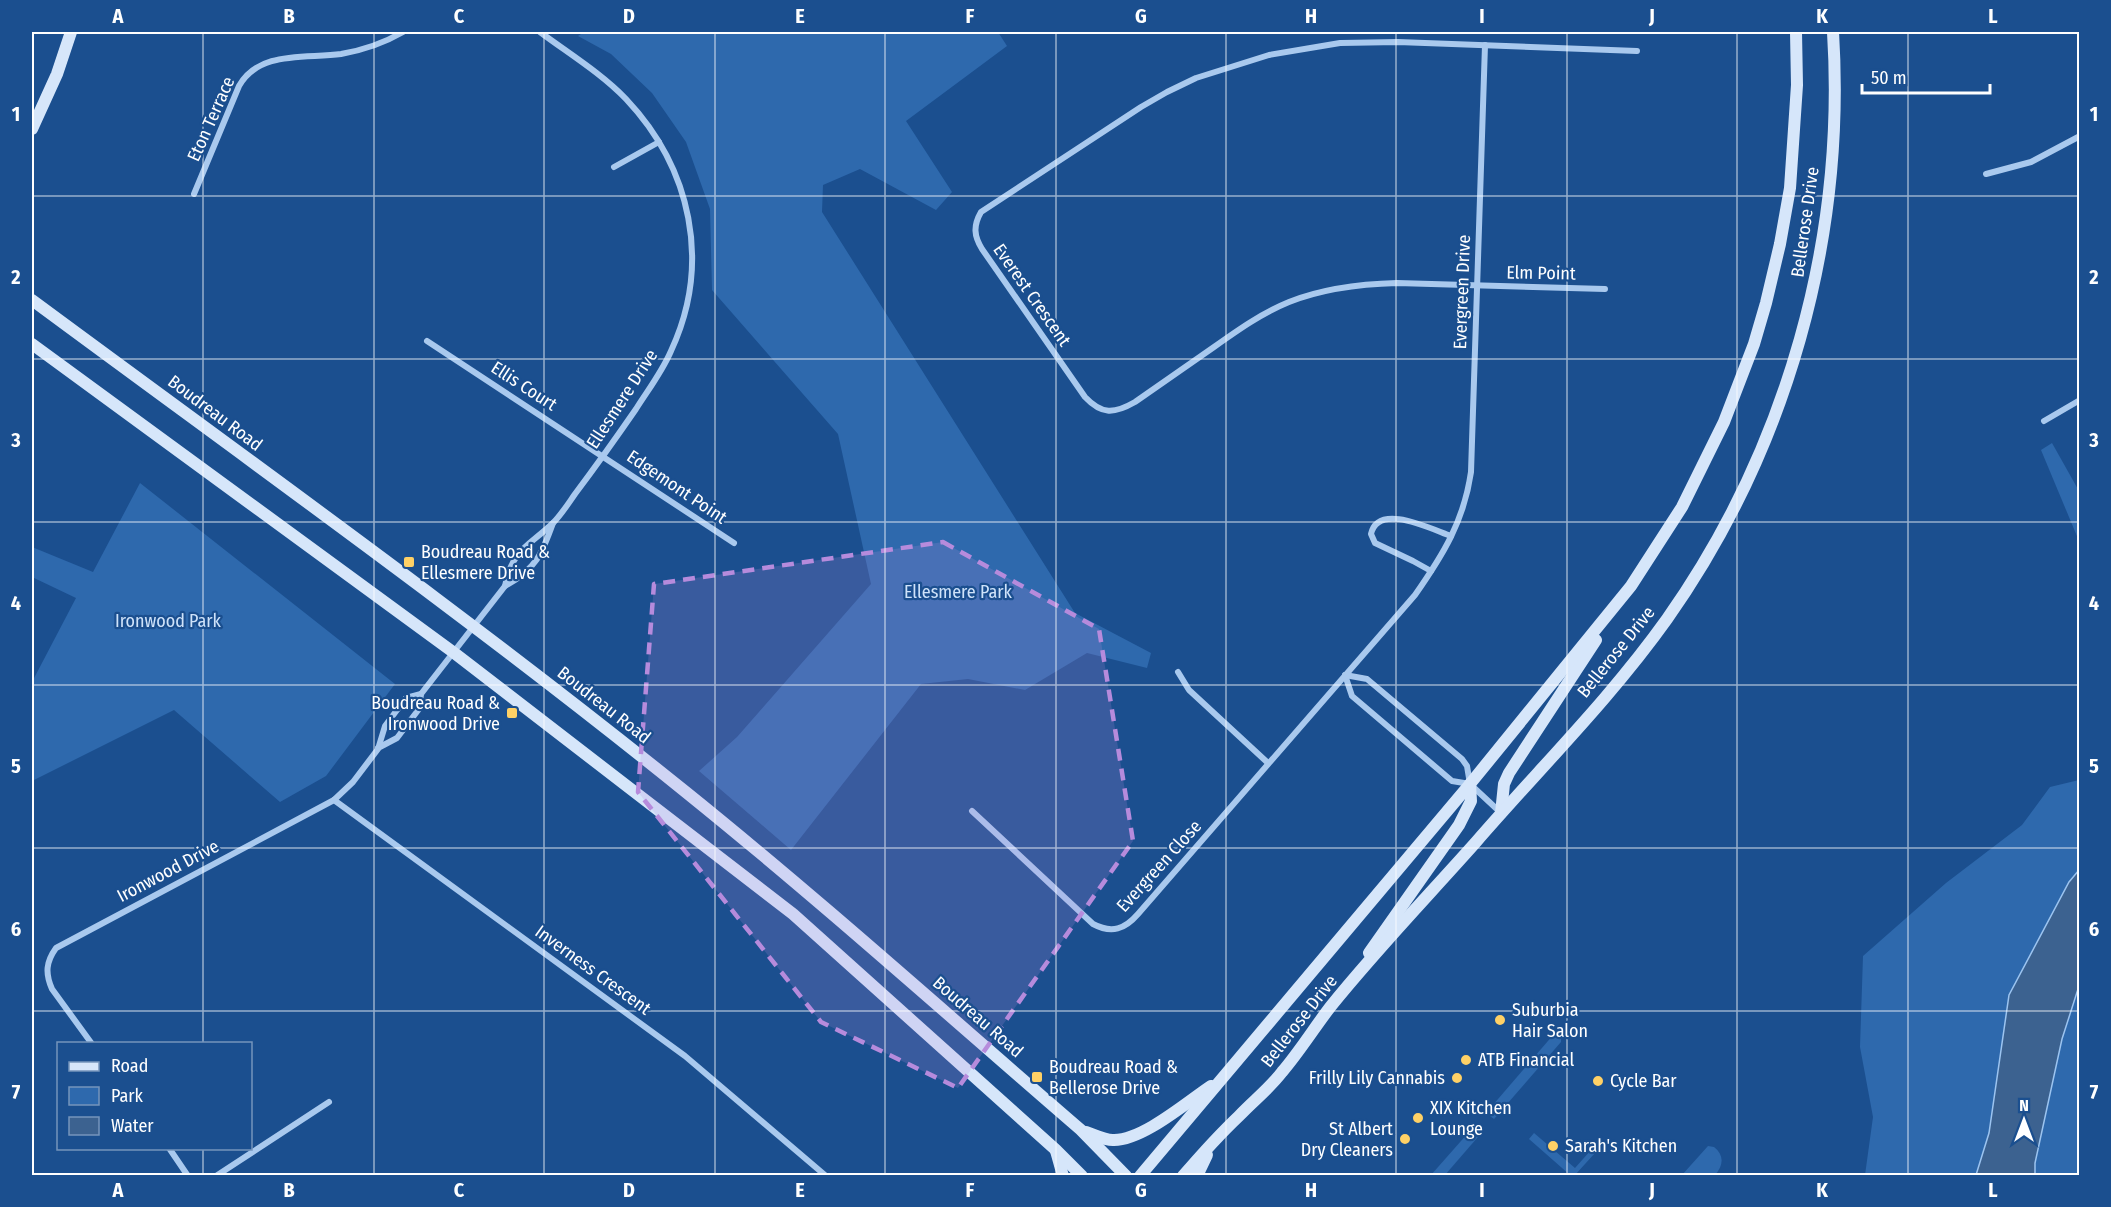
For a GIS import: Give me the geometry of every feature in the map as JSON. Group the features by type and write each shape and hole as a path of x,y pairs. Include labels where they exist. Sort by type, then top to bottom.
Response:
{"main road":[{"path":"32,129 57,74 71,32"},
{"name":"Bellerose Drive","path":"1140,1176 1470,784 1631,586 1670,527 1704,465 1740,383 1766,303 1790,188 1797,85 1796,32"},
{"name":"Bellerose Drive","path":"1183,1176 1214,1140 1281,1074 1332,1006 1613,688 1667,618 1692,581 1725,524 1771,426 1799,345 1811,298 1824,232 1834,133 1833,32"},
{"name":"Boudreau Road","path":"32,300 473,627 626,744 743,838 1081,1130 1126,1176"},
{"path":"32,344 453,652 793,914 1082,1176"},
{"path":"1502,813 1504,784 1509,773 1631,586"},
{"path":"1332,1006 1459,825 1470,801 1470,784"},
{"path":"1081,1130 1103,1139 1114,1140 1137,1135 1224,1077"},
{"path":"1197,1176 1214,1140"},
{"path":"1056,1150 1063,1176"}],"street":[{"name":"Eton Terrace","path":"194,194 239,86 243,78 255,68 282,59 362,50 403,32"},
{"name":"Ellesmere Drive","path":"453,652 505,586 523,576 542,554 554,523 604,456 664,365 678,336 689,293 692,259 686,200 659,142 624,97 540,32"},
{"name":"Everest Crescent","path":"1477,286 1366,284 1331,290 1290,302 1268,311 1240,328 1135,402 1125,408 1109,411 1095,407 1085,396 982,249 975,235 975,229 981,212 1141,106 1196,78 1269,55 1340,44 1398,42 1485,45"},
{"path":"1485,45 1637,51"},
{"name":"Evergreen Drive","path":"1345,675 1415,595 1451,536 1464,509 1471,472 1485,45"},
{"path":"1986,174 2031,162 2079,136"},
{"path":"614,167 659,142"},
{"name":"Elm Point","path":"1477,286 1605,289"},
{"name":"Ellis Court","path":"427,340 604,456"},
{"path":"2044,421 2079,399"},
{"name":"Edgemont Point","path":"604,456 734,543"},
{"path":"1431,571 1375,543 1371,534 1375,525 1384,518 1396,518 1451,536"},
{"name":"Ellesmere Drive","path":"505,586 509,566 528,542 554,523"},
{"name":"Ironwood Drive","path":"378,749 397,738 419,709 421,694 453,652"},
{"path":"1178,672 1195,696 1268,764"},
{"path":"1470,784 1467,766 1462,759 1367,679 1345,675 1352,696 1452,781 1470,784 1502,813"},
{"name":"Evergreen Close","path":"972,811 1093,924 1112,930 1121,928 1133,920 1345,675"},
{"name":"Ironwood Drive","path":"91,1042 52,989 48,979 47,963 56,948 333,800 353,782 378,749 386,726 406,698 421,694"},
{"name":"Inverness Crescent","path":"333,800 685,1056 826,1176"},
{"path":"216,1176 329,1101"},
{"path":"170,1150 188,1176"}],"highlighted area":[{"path":"943,542 1099,629 1133,841 958,1088 821,1022 638,792 654,584"}],"green space":[{"name":"Ellesmere Park","path":"584,32 998,32 1007,46 906,121 952,192 936,210 860,169 823,185 822,212 1075,613 1151,653 1147,668 1087,653 1025,690 968,679 921,684 791,850 699,771 737,737 871,584 838,434 712,290 710,209 686,142 652,93 611,54 578,36"},
{"path":"2052,443 2079,491 2079,541 2041,450"},
{"name":"Ironwood Park","path":"140,483 395,684 326,776 280,802 174,710 32,781 32,682 76,598 32,577 32,547 93,572"},
{"path":"2079,780 2079,870 2069,882 1976,1175 1865,1175 1873,1117 1860,1047 1863,956 1946,883 2022,825 2050,787"},
{"path":"2079,986 2079,1175 2035,1176 2035,1163 2062,1039"},
{"path":"1554,1034 1561,1037 1561,1042 1494,1119 1486,1113"},
{"path":"1476,1124 1484,1130 1445,1175 1431,1175"},
{"path":"1534,1133 1575,1168 1591,1150 1595,1153 1575,1175 1570,1175 1529,1139"},
{"path":"1708,1146 1714,1147 1721,1157 1721,1164 1715,1175 1682,1175"}],"water":[{"path":"2079,870 2079,986 2062,1039 2035,1163 2035,1175 1976,1175 1989,1133 2009,995 2069,882"}],"place":[{"name":"Boudreau Road & Ellesmere Drive","path":"409,562"},
{"name":"Boudreau Road & Ironwood Drive","path":"512,713"},
{"name":"Suburbia Hair Salon","path":"1500,1020"},
{"name":"ATB Financial","path":"1466,1060"},
{"name":"Boudreau Road & Bellerose Drive","path":"1037,1077"},
{"name":"Frilly Lily Cannabis","path":"1457,1078"},
{"name":"Cycle Bar","path":"1598,1081"},
{"name":"XIX Kitchen Lounge","path":"1418,1118"},
{"name":"St Albert Dry Cleaners","path":"1405,1139"},
{"name":"Sarah's Kitchen","path":"1553,1146"}]}
